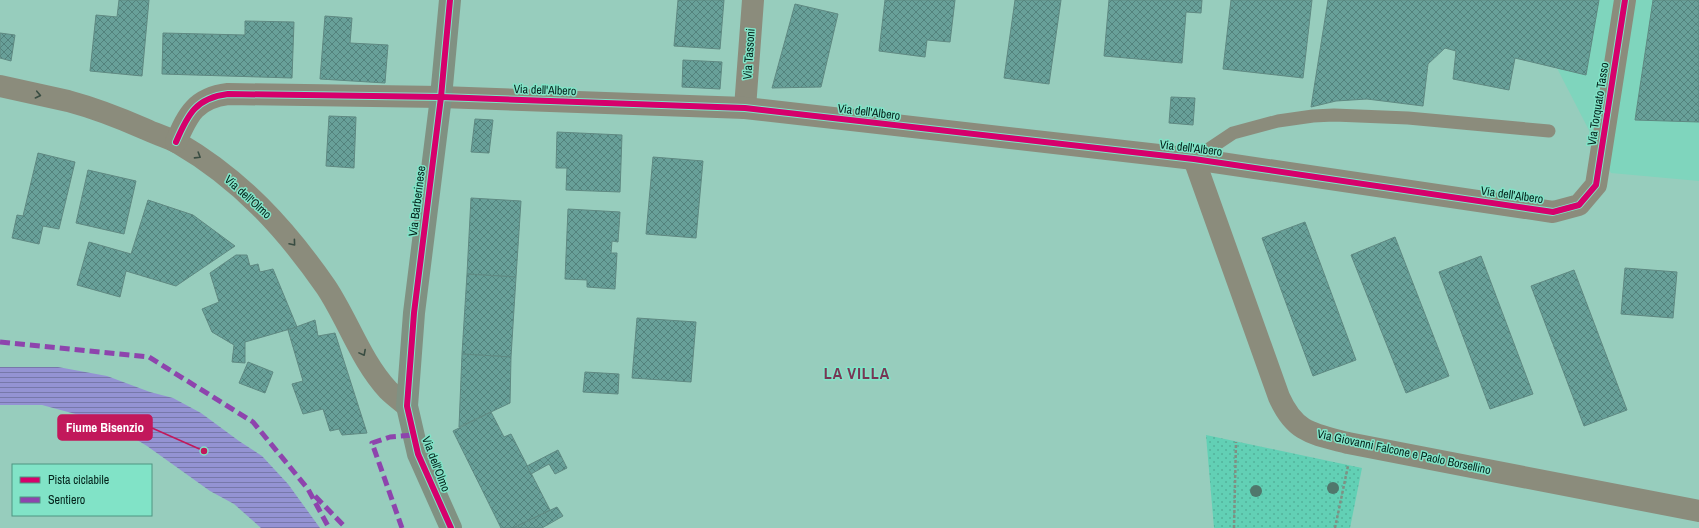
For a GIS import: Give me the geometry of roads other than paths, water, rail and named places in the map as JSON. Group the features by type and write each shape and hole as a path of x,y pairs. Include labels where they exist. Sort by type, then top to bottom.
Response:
{"main road":[{"name":"Via Barberinese","path":"407,406 414,313 441,97 450,0"},
{"name":"Via dell'Olmo","path":"407,406 418,454 451,528"}],"street":[{"name":"Via Tassoni","path":"745,108 753,0"},
{"name":"Via Torquato Tasso","path":"1579,205 1596,185 1625,0"},
{"name":"Via dell'Olmo","path":"0,86 68,101 122,119 176,142 208,162 234,182 247,193 277,224 302,253 327,289 369,364 388,390 407,406"},
{"name":"Via dell'Albero","path":"176,142 192,111 203,102 216,96 245,94 441,97 745,108 1194,159 1525,209 1553,212 1579,205"},
{"name":"Via Giovanni Falcone e Paolo Borsellino","path":"1194,159 1278,397 1285,412 1300,428 1321,436 1348,443 1699,511"}],"lane":[{"path":"1194,159 1233,133 1278,121 1314,116 1334,115 1402,117 1549,131"}],"water":[{"path":"0,367 58,367 107,376 150,392 173,398 201,413 262,456 288,484 320,528 261,528 234,504 210,491 147,446 109,423 42,405 0,405"}],"place":[{"name":"Fiume Bisenzio","path":"204,451"}],"district":[{"name":"LA VILLA","path":"857,373"}]}
